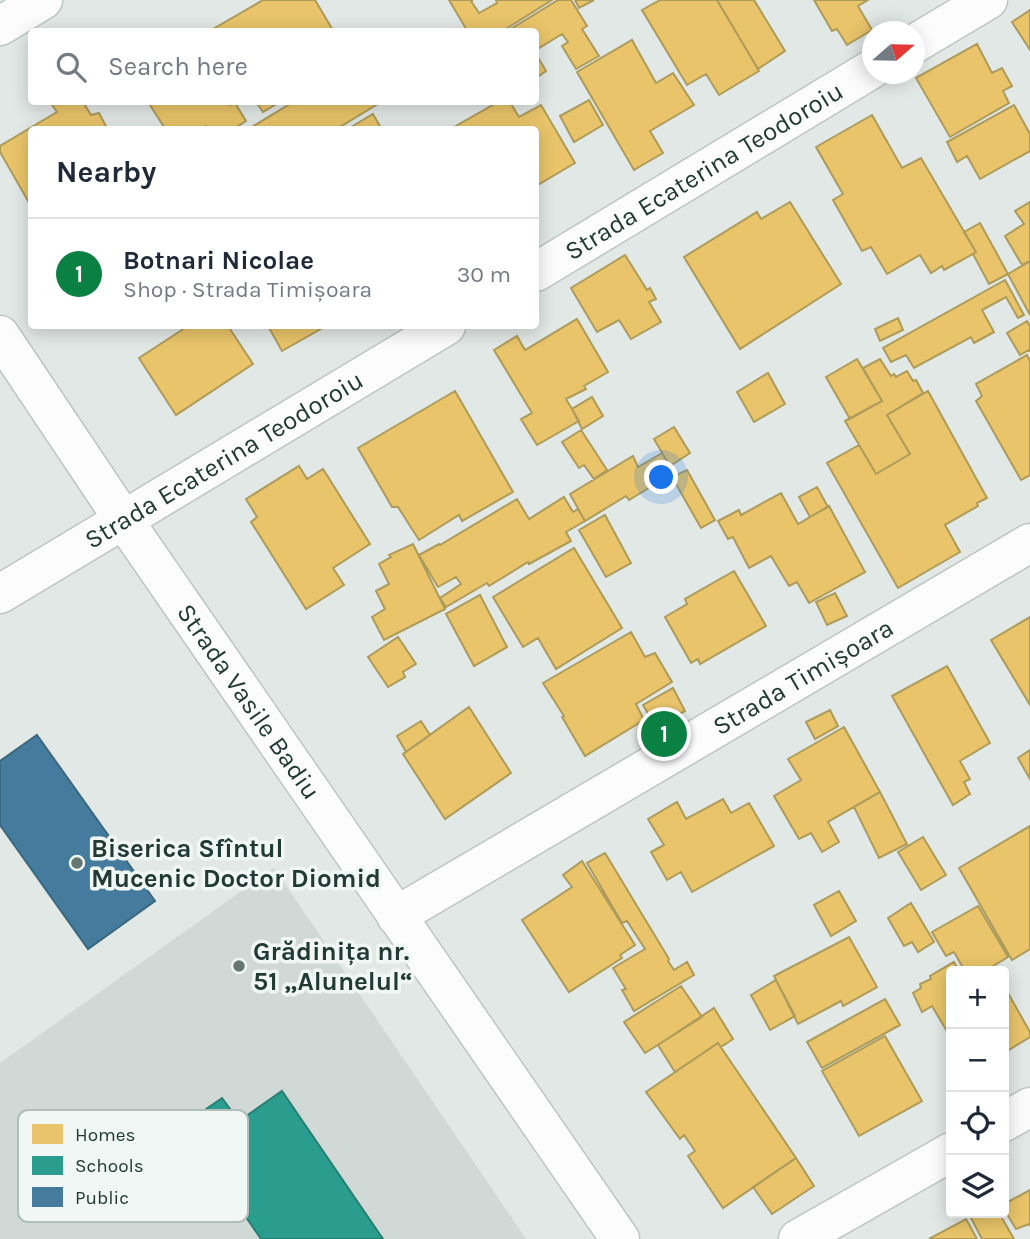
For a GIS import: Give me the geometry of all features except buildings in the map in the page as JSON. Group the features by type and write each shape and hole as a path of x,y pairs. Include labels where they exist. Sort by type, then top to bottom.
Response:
{"street":[{"path":"0,26 43,0"},
{"path":"925,38 988,0"},
{"name":"Strada Ecaterina Teodoroiu","path":"539,270 862,76"},
{"name":"Strada Ecaterina Teodoroiu","path":"0,594 441,329"},
{"name":"Strada Vasile Badiu","path":"0,335 123,519 620,1239"},
{"name":"Strada Timișoara","path":"396,916 1030,543"},
{"path":"1009,1119 1030,1107"},
{"path":"798,1239 946,1155"}],"shaded area":[{"name":"Grădinița nr. 51 „Alunelul“","path":"274,868 526,1239 0,1239 0,1063"}],"place":[{"name":"Botnari Nicolae","path":"664,734"},
{"name":"Biserica Sfîntul Mucenic Doctor Diomid","path":"77,863"},
{"name":"Grădinița nr. 51 „Alunelul“","path":"239,966"}]}
